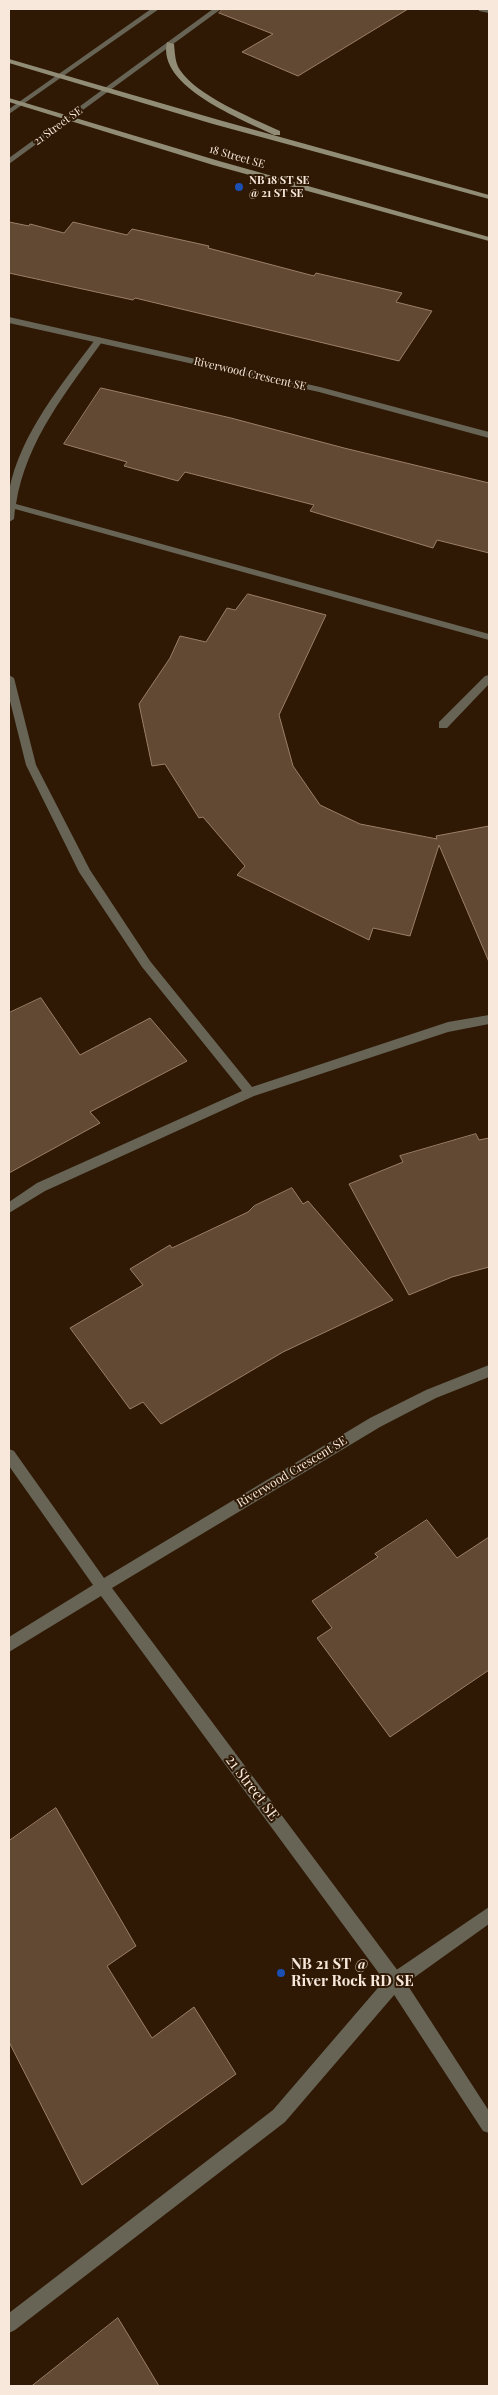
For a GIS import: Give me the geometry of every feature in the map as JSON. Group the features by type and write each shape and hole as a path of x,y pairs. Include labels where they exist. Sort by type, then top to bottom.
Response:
{"main road":[{"path":"170,44 173,61 178,73 195,88 299,145"},
{"path":"9,61 299,145 489,197"},
{"name":"18 Street SE","path":"9,100 216,163 489,239"}],"street":[{"path":"9,112 155,9"},
{"name":"21 Street SE","path":"9,162 217,9"},
{"path":"482,9 489,12"},
{"name":"Riverwood Crescent SE","path":"9,320 320,390 489,435"},
{"path":"9,519 10,505 31,438 53,402 100,339"},
{"path":"10,505 489,636"},
{"path":"9,678 30,765 85,872 146,964 250,1093"},
{"path":"443,725 489,678"},
{"path":"9,1208 41,1187 250,1093 448,1027 489,1020"},
{"name":"Riverwood Crescent SE","path":"9,1645 102,1586 366,1427 462,1380 489,1371"},
{"name":"21 Street SE","path":"9,1455 102,1586 395,1981 489,2125"},
{"path":"9,2324 279,2116 395,1981 489,1915"}],"building":[{"path":"223,9 408,9 298,76 242,52 273,34 219,13"},
{"path":"9,222 29,226 30,224 64,233 73,222 127,235 132,229 209,246 208,248 314,276 316,273 402,293 396,302 432,311 399,361 135,298 133,300 9,273"},
{"path":"101,388 231,418 489,483 489,553 437,540 433,548 310,511 314,505 185,472 178,481 124,466 127,462 64,444"},
{"path":"248,594 326,615 279,715 293,766 320,805 360,824 437,839 436,836 489,826 489,962 439,845 410,936 373,928 369,940 237,875 245,866 203,817 199,818 165,764 152,766 139,704 170,658 180,636 206,642 227,608 235,610"},
{"path":"41,998 80,1055 150,1018 187,1061 90,1112 100,1123 9,1173 9,1013"},
{"path":"476,1134 479,1140 489,1138 489,1267 452,1277 409,1295 349,1184 403,1162 400,1156"},
{"path":"292,1188 303,1204 308,1201 393,1300 283,1352 161,1424 143,1402 130,1409 70,1328 143,1285 130,1269 170,1245 172,1248 248,1212 254,1206"},
{"path":"427,1520 457,1558 489,1537 489,1670 390,1737 317,1638 332,1628 312,1601 378,1557 375,1554"},
{"path":"56,1808 136,1946 107,1966 152,2038 194,2007 236,2074 82,2185 9,2042 9,1841"},
{"path":"118,2318 159,2386 32,2386"}],"place":[{"name":"NB 18 ST SE @ 21 ST SE","path":"239,187"},
{"name":"NB 21 ST @ River Rock RD SE","path":"281,1973"}]}
